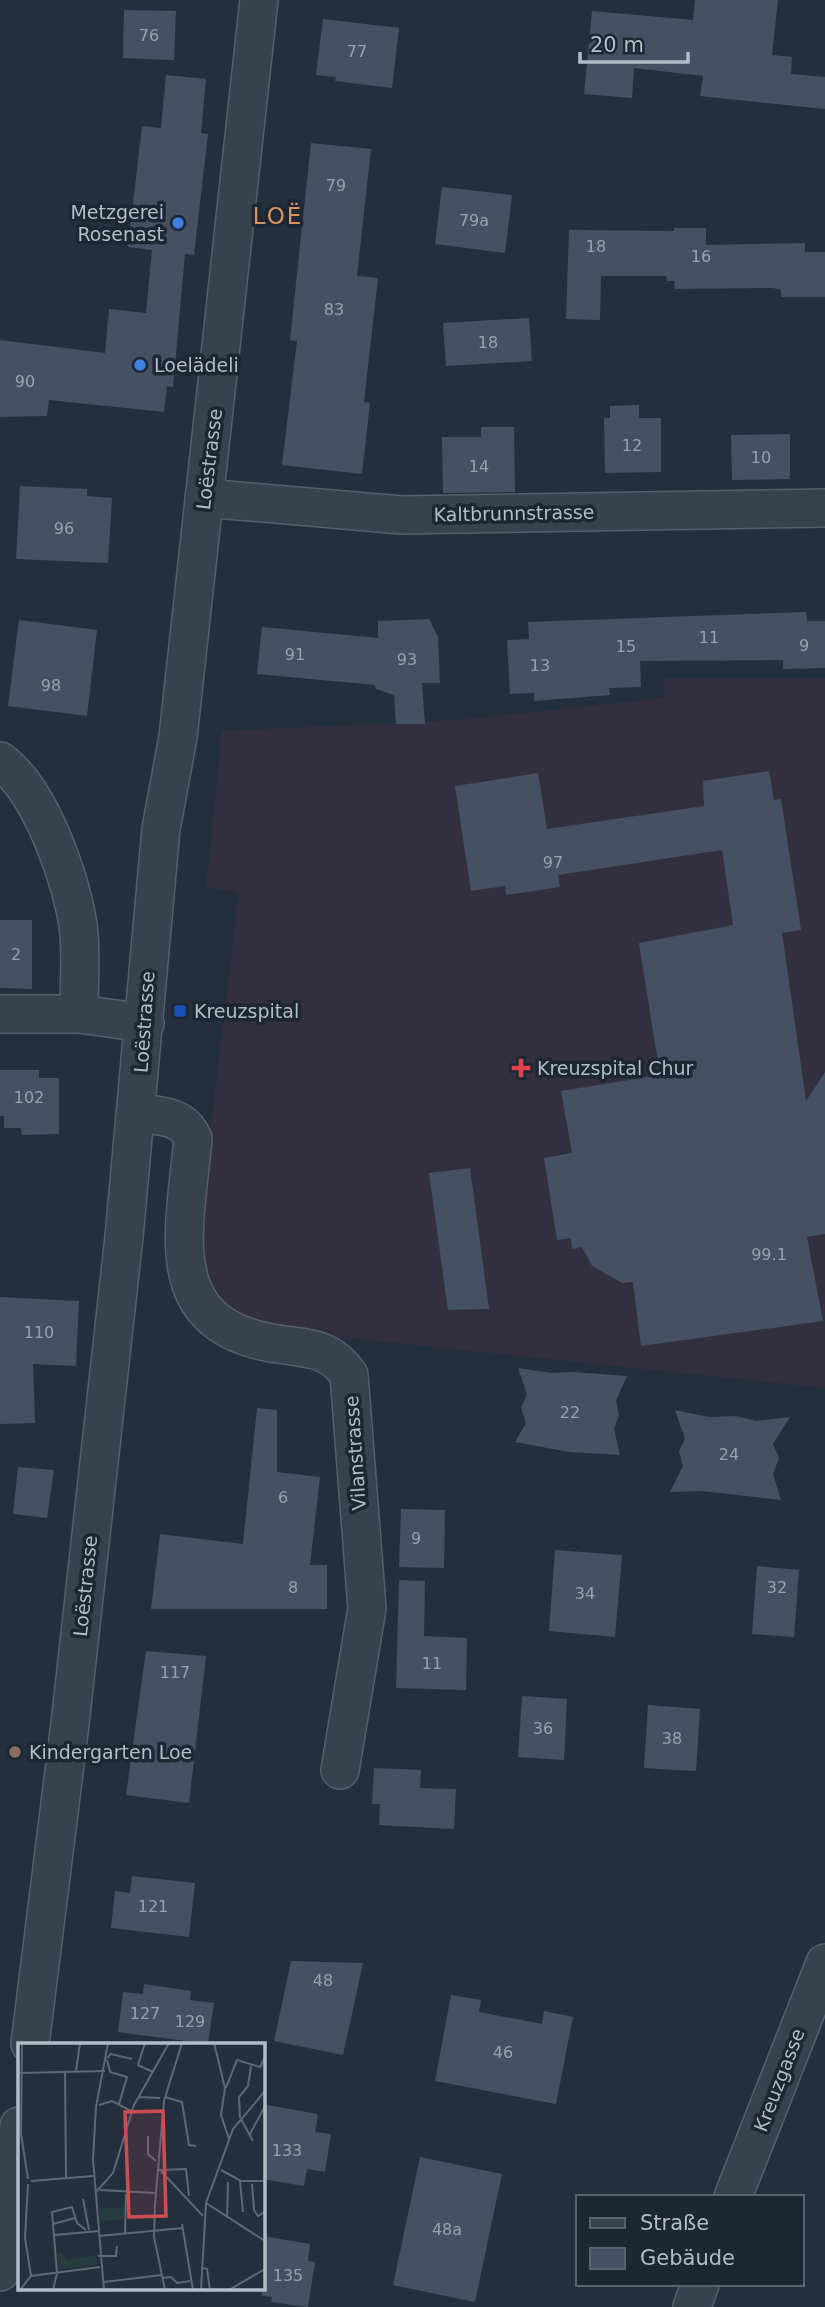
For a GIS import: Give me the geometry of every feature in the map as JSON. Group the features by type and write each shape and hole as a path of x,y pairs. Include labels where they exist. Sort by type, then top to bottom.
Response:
{"street":[{"name":"Loëstrasse","path":"30,2043 73,1698 137,1113 160,842 177,737 259,0"},
{"name":"Kaltbrunnstrasse","path":"204,498 402,515 825,508"},
{"path":"0,761 35,801 65,875 79,932 79,1014"},
{"path":"0,1014 79,1014 145,1023"},
{"name":"Vilanstrasse","path":"137,1113 175,1119 187,1126 193,1139 183,1250 185,1270 201,1306 227,1331 256,1342 322,1350 339,1359 349,1375 367,1608 340,1770"},
{"name":"Kreuzgasse","path":"734,2195 825,1963"},
{"path":"0,2272 18,2134"},
{"path":"692,2307 699,2286"}],"shaded area":[{"name":"Kreuzspital Chur","path":"663,678 825,678 825,1388 262,1329 226,1311 197,1262 239,892 206,888 222,731 460,720 664,698"}],"building":[{"path":"695,0 778,0 772,55 792,57 791,74 825,77 825,109 700,96 703,76 634,68 632,98 584,94 592,11 693,20"},
{"path":"124,10 176,11 174,60 123,58"},
{"path":"323,19 399,28 392,88 335,81 336,77 316,75"},
{"path":"166,75 206,79 201,133 208,134 194,255 185,254 173,387 167,386 164,412 49,400 47,416 0,417 0,340 105,353 109,309 146,313 152,250 128,247 142,126 161,128"},
{"path":"311,143 371,149 357,276 378,278 364,402 370,403 362,474 282,465 297,341 290,340"},
{"path":"442,187 512,195 505,253 435,244"},
{"path":"674,228 706,228 706,245 805,243 805,252 825,252 825,297 781,297 781,290 773,288 675,289 674,281 667,281 666,276 601,276 600,320 566,319 569,230 674,231"},
{"path":"529,318 532,361 446,366 443,323"},
{"path":"639,405 639,418 661,418 661,472 605,473 604,418 610,418 610,406"},
{"path":"481,427 514,427 515,492 443,493 442,437 481,437"},
{"path":"790,434 790,479 732,480 731,435"},
{"path":"20,486 87,489 87,496 112,498 108,563 16,559"},
{"path":"806,612 807,621 825,621 825,668 783,669 783,660 640,661 641,687 609,688 610,695 534,701 534,693 510,694 507,640 529,639 528,622"},
{"path":"429,619 438,637 440,683 422,683 425,724 396,724 394,695 376,689 375,685 257,674 262,627 378,638 378,621"},
{"path":"19,620 97,630 87,716 8,706"},
{"path":"769,771 774,800 781,799 801,930 782,933 806,1101 825,1072 825,1234 807,1237 823,1321 641,1346 633,1282 622,1283 592,1266 582,1247 572,1249 571,1238 557,1240 544,1158 572,1153 561,1091 660,1075 639,943 733,925 722,850 558,875 560,887 506,895 505,886 471,891 455,786 538,773 547,829 704,806 703,781"},
{"path":"0,920 32,920 32,989 0,988"},
{"path":"0,1070 39,1070 39,1078 59,1078 59,1134 22,1135 21,1128 4,1128 4,1116 0,1116"},
{"path":"470,1168 489,1309 448,1310 429,1173"},
{"path":"0,1297 79,1301 76,1366 33,1364 35,1423 0,1424"},
{"path":"518,1368 552,1373 627,1376 616,1401 619,1415 614,1429 620,1455 569,1452 515,1442 526,1423 521,1408 527,1394"},
{"path":"257,1408 277,1410 277,1472 320,1477 310,1565 327,1565 327,1609 151,1609 160,1534 243,1544"},
{"path":"675,1410 709,1417 736,1416 756,1421 790,1417 773,1444 779,1458 773,1474 781,1500 702,1491 670,1492 683,1466 679,1451 685,1439"},
{"path":"18,1467 54,1470 47,1518 13,1514"},
{"path":"401,1509 445,1510 444,1568 399,1567"},
{"path":"555,1550 622,1555 615,1637 549,1631"},
{"path":"757,1566 799,1570 794,1637 752,1634"},
{"path":"399,1580 425,1581 424,1636 467,1638 466,1690 396,1688"},
{"path":"146,1651 206,1656 189,1803 126,1795"},
{"path":"522,1696 567,1699 564,1760 518,1757"},
{"path":"648,1705 700,1709 696,1771 644,1768"},
{"path":"374,1768 421,1770 420,1788 456,1789 454,1829 379,1825 380,1804 372,1804"},
{"path":"132,1876 195,1883 189,1937 111,1928 115,1891 130,1893"},
{"path":"291,1961 363,1963 343,2055 274,2041"},
{"path":"144,1984 191,1991 190,2000 214,2003 208,2043 118,2032 123,1992 143,1994"},
{"path":"451,1995 481,2000 479,2012 542,2024 544,2011 573,2017 556,2104 435,2081"},
{"path":"264,2104 318,2114 315,2132 331,2134 325,2172 307,2169 304,2186 264,2179"},
{"path":"420,2157 502,2174 475,2302 393,2285"},
{"path":"264,2236 310,2244 308,2261 315,2262 308,2307 271,2302 272,2297 262,2296"}],"place":[{"name":"Metzgerei Rosenast","path":"178,223"},
{"name":"Loelädeli","path":"140,365"},
{"name":"Kreuzspital","path":"180,1011"},
{"name":"Kreuzspital Chur","path":"521,1068"},
{"name":"Kindergarten Loe","path":"15,1752"}],"district":[{"name":"LOË","path":"278,216"}]}
